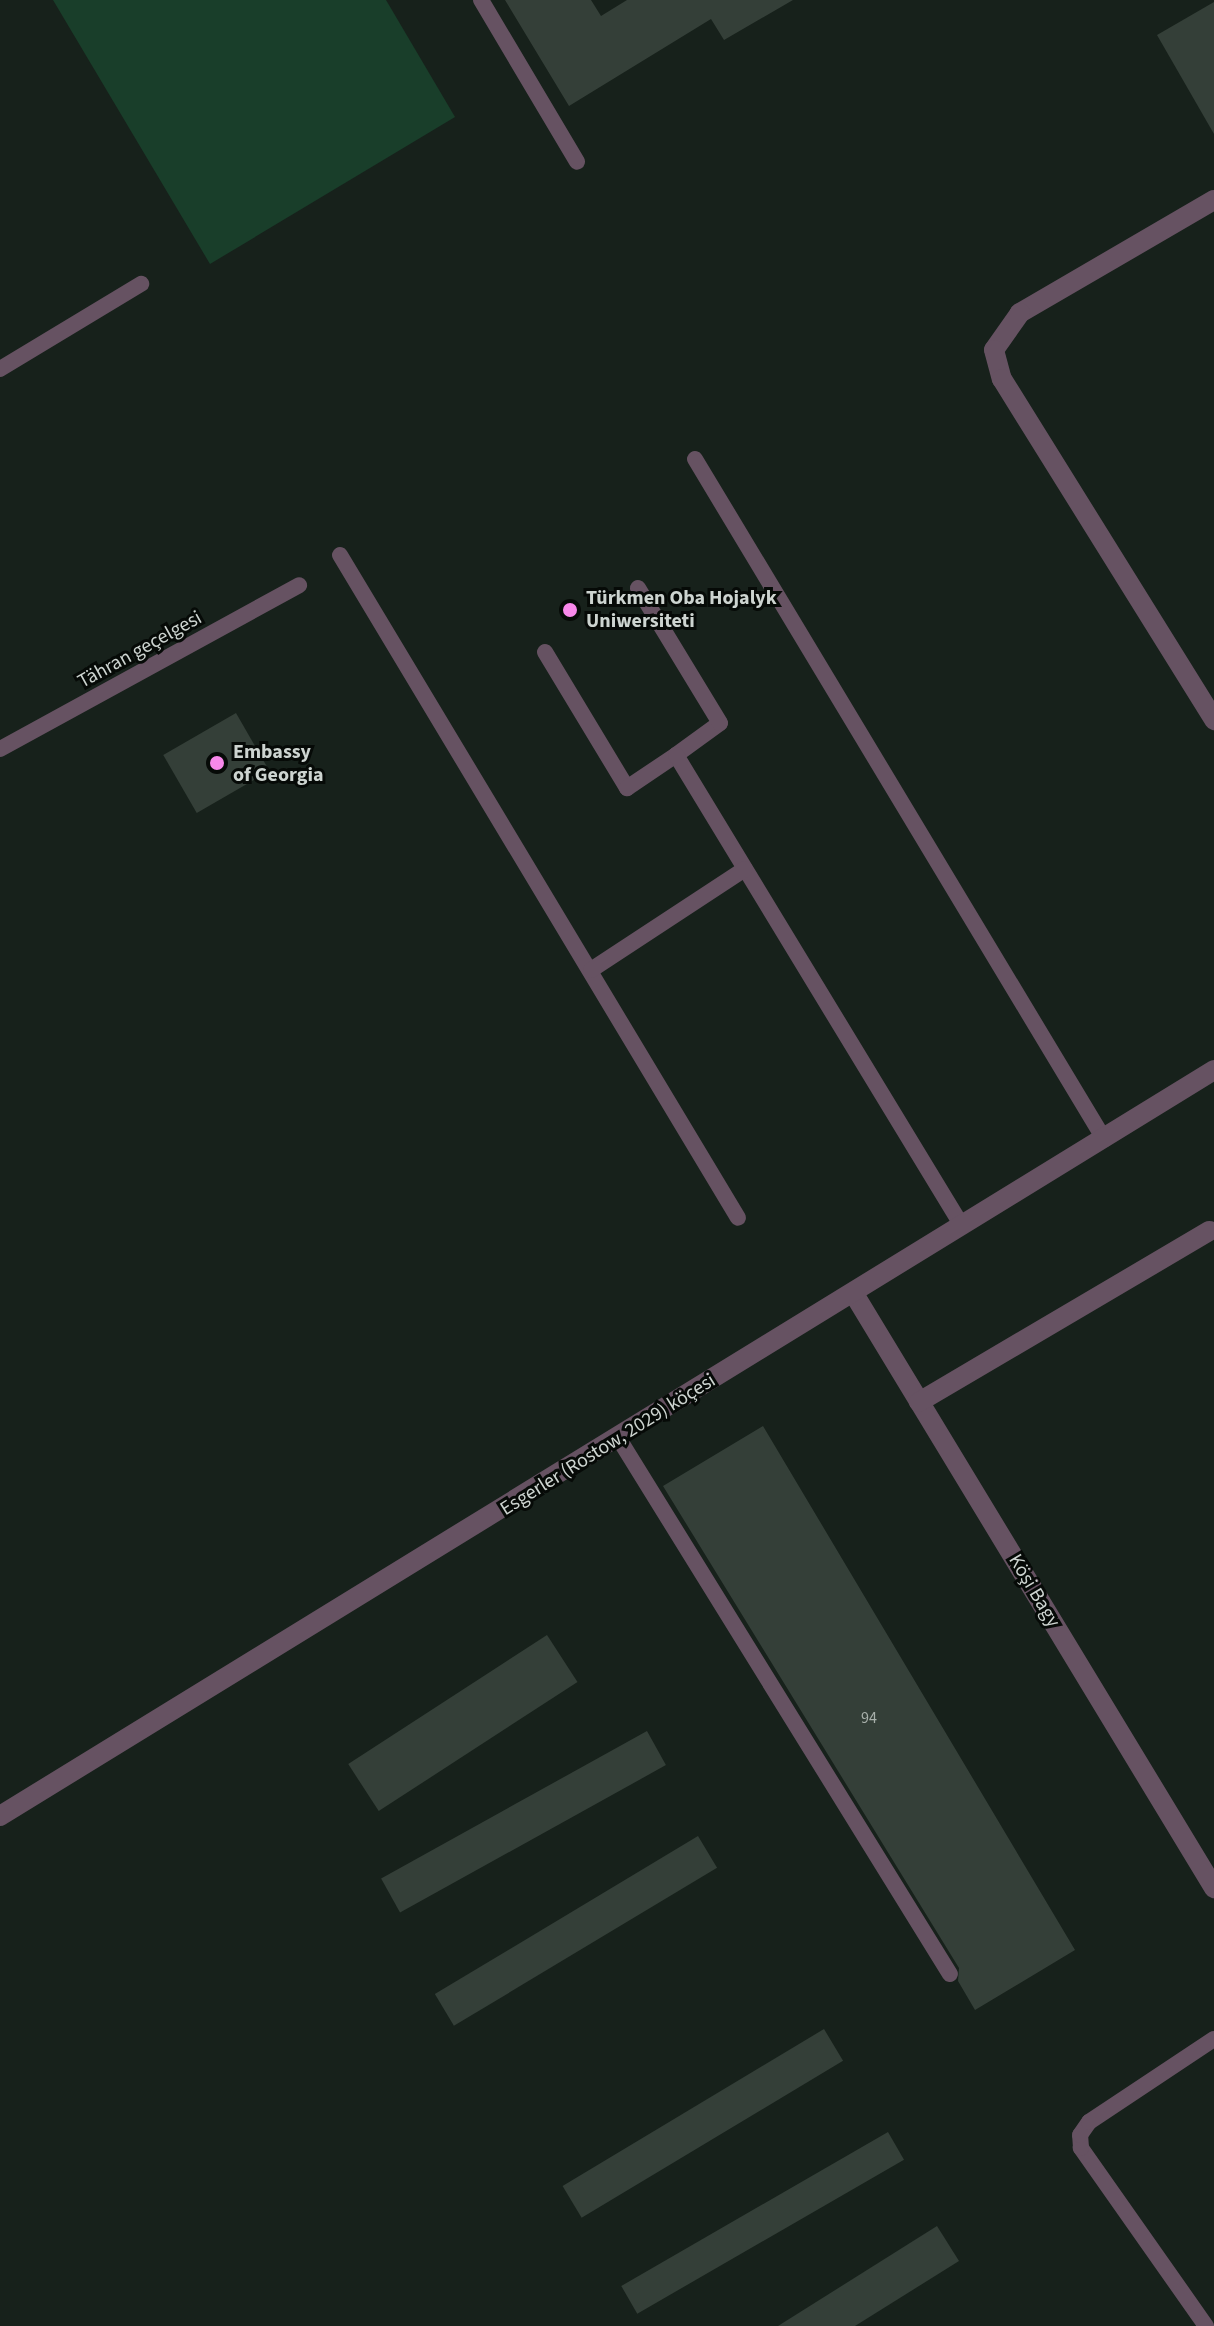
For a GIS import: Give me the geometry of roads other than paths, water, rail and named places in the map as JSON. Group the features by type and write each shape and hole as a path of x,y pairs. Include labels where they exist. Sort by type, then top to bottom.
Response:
{"street":[{"path":"1214,200 1020,313 994,350 1002,379 1214,720"},
{"name":"Esgerler (Rostow, 2029) köçesi","path":"0,1816 619,1439 1214,1070"},
{"path":"919,1402 1209,1231"},
{"name":"Köşi Bagy","path":"854,1294 1214,1888"}],"lane":[{"path":"481,0 577,162"},
{"path":"0,369 141,284"},
{"path":"695,459 1104,1139"},
{"path":"340,555 738,1218"},
{"name":"Tähran geçelgesi","path":"0,749 299,585"},
{"path":"545,652 627,788 676,755 720,723 638,588"},
{"path":"676,755 962,1226"},
{"path":"591,970 745,869"},
{"path":"619,1439 950,1974"},
{"path":"1206,2326 1081,2148 1080,2135 1089,2122 1214,2039"}],"place":[{"name":"Türkmen Oba Hojalyk Uniwersiteti","path":"570,610"},
{"name":"Embassy of Georgia","path":"217,763"}]}
